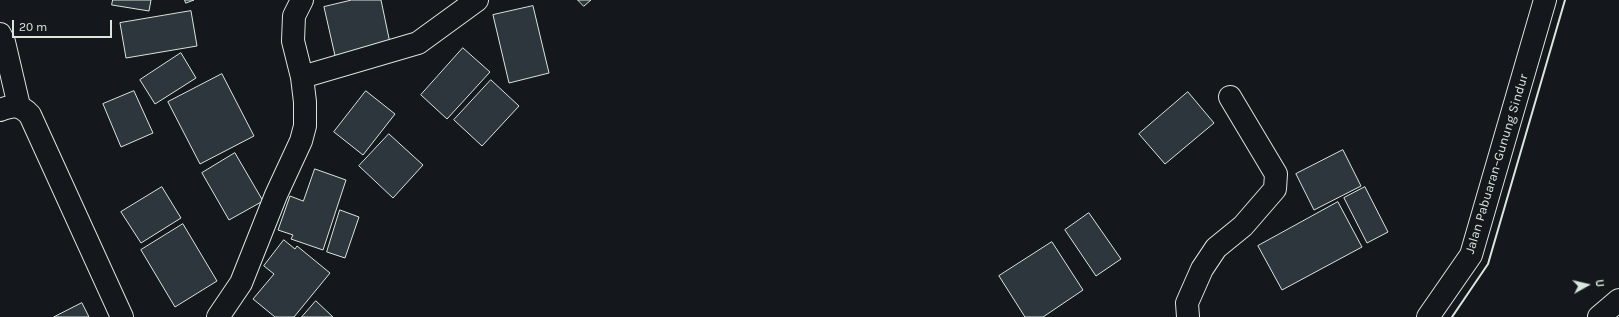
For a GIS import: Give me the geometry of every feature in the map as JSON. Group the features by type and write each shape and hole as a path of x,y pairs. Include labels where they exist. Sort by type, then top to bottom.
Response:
{"street":[{"path":"218,317 241,284 276,195 301,141 305,126 305,102 302,77 293,41 294,16 302,0"},
{"path":"302,77 418,43 477,0"},
{"name":"Jalan Pabuaran–Gunung Sindur","path":"1428,317 1471,255 1545,0"},
{"path":"0,34 4,42 9,108 25,109 30,115 122,317"},
{"path":"1188,317 1187,303 1202,269 1216,248 1243,226 1275,189 1276,174 1230,96"},
{"path":"1599,317 1619,300"}],"building":[{"path":"113,0 151,0 149,11 112,5"},
{"path":"185,0 194,0 186,3"},
{"path":"352,0 381,0 391,48 336,60 324,7"},
{"path":"578,0 591,0 584,6"},
{"path":"533,6 549,73 509,83 493,15"},
{"path":"191,11 197,46 126,58 120,23"},
{"path":"463,48 490,72 447,119 421,95"},
{"path":"181,53 196,78 155,104 140,80"},
{"path":"222,74 254,136 200,164 168,102"},
{"path":"491,80 519,106 482,146 454,120"},
{"path":"134,91 153,133 121,147 103,104"},
{"path":"366,91 395,114 363,155 334,132"},
{"path":"1188,92 1214,123 1165,164 1139,134"},
{"path":"389,134 423,165 393,198 359,166"},
{"path":"1343,150 1361,186 1314,210 1296,174"},
{"path":"235,153 263,201 229,220 202,173"},
{"path":"315,169 346,180 323,250 291,239 293,235 278,230 290,196 303,201"},
{"path":"162,187 181,218 141,243 121,212"},
{"path":"1365,187 1388,232 1367,243 1344,198"},
{"path":"1338,202 1362,247 1282,290 1258,246"},
{"path":"340,210 359,217 345,258 327,252"},
{"path":"1089,213 1121,259 1096,276 1065,230"},
{"path":"183,224 217,281 175,307 141,250"},
{"path":"284,240 295,249 297,246 330,273 294,317 275,317 253,299 274,274 264,266"},
{"path":"1052,242 1083,290 1043,317 1025,317 999,276"},
{"path":"316,301 333,317 302,317"},
{"path":"82,303 89,317 54,317"}],"wall":[{"path":"1452,317 1488,264 1565,0"}]}
